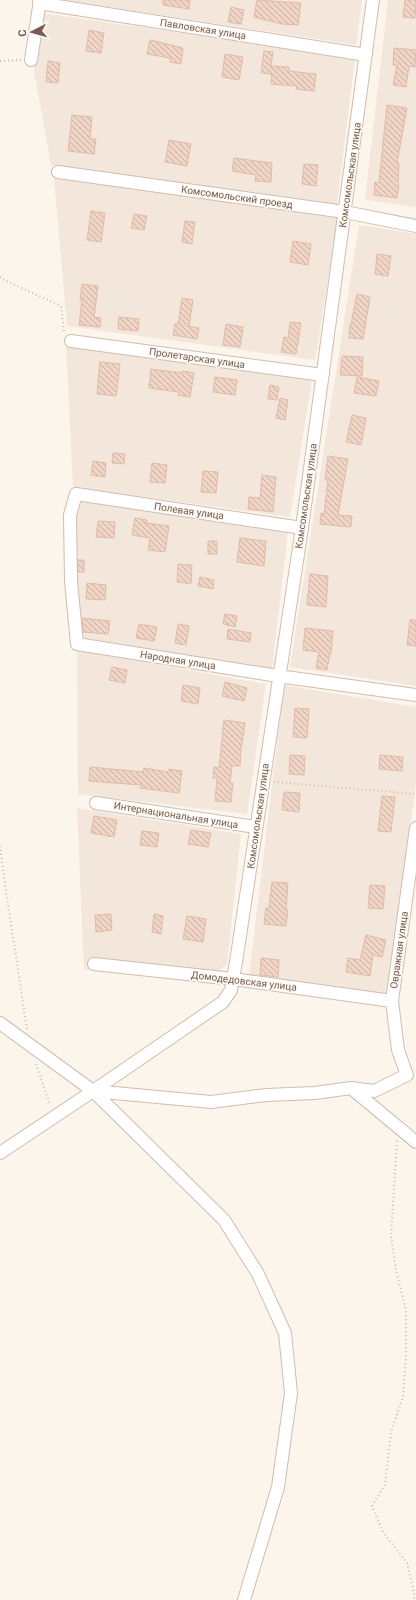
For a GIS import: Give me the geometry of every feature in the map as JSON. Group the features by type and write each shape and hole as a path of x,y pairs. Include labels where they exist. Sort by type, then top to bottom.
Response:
{"street":[{"name":"Комсомольская улица","path":"232,984 278,676 302,528 373,0"},
{"name":"Павловская улица","path":"40,1 366,55"},
{"path":"31,60 40,1"},
{"name":"Комсомольский проезд","path":"58,172 345,212 416,226"},
{"name":"Пролетарская улица","path":"71,341 323,374"},
{"name":"Полевая улица","path":"77,644 71,581 70,515 76,494 302,528"},
{"name":"Народная улица","path":"77,644 278,676 416,695"},
{"name":"Интернациональная улица","path":"96,803 256,827"},
{"name":"Овражная улица","path":"412,1074 398,1050 392,1001 416,828"},
{"name":"Домодедовская улица","path":"94,964 232,984 392,1001"},
{"path":"0,1153 223,1002 232,984"},
{"path":"0,1023 93,1091 224,1220 258,1274 285,1332 291,1393 278,1487 244,1600"},
{"path":"93,1091 212,1102 266,1095 315,1093 351,1088 374,1091 412,1074"},
{"path":"351,1088 416,1142"}],"path":[{"path":"0,61 31,60"},
{"path":"0,277 61,306 64,338 71,341"},
{"path":"263,781 416,794"},
{"path":"0,846 30,1044 54,1117"},
{"path":"397,1127 391,1235 396,1270 406,1311 406,1355 403,1398 391,1432 385,1485 372,1506 383,1532 407,1563 415,1597 413,1600"}],"shaded area":[{"path":"63,0 362,0 356,45"},
{"path":"388,0 416,0 416,207 365,200"},
{"path":"42,13 355,58 337,205 51,165 34,71"},
{"path":"54,178 338,218 315,360 67,326"},
{"path":"359,225 416,234 416,686 290,667"},
{"path":"66,344 312,380 290,517 73,487"},
{"path":"74,498 288,531 272,669 78,637"},
{"path":"77,650 266,684 247,814 78,794"},
{"path":"284,685 416,707 416,783 386,999 249,977"},
{"path":"77,808 241,834 227,964 214,975 211,980 84,969"}],"building":[{"path":"163,0 190,0 189,9 163,5"},
{"path":"257,0 301,3 298,25 282,24 254,17"},
{"path":"405,0 416,0 415,18 403,17"},
{"path":"231,7 244,10 241,24 228,22"},
{"path":"89,30 104,33 101,53 86,51"},
{"path":"150,40 183,48 181,64 170,62 170,58 147,54"},
{"path":"394,48 416,50 415,67 409,66 406,87 393,85 397,65 393,65"},
{"path":"264,51 273,52 271,66 289,67 289,71 316,74 314,91 296,89 297,86 271,84 272,74 261,73"},
{"path":"225,54 243,57 239,80 222,77"},
{"path":"48,61 60,63 58,83 46,82"},
{"path":"387,105 407,108 397,163 399,163 399,185 397,198 374,195 375,182 379,183"},
{"path":"72,115 92,117 90,139 96,139 94,154 68,151"},
{"path":"169,140 191,144 187,166 165,162"},
{"path":"234,158 272,163 271,182 255,181 256,175 232,171"},
{"path":"304,164 318,165 316,186 302,184"},
{"path":"91,211 105,213 101,242 87,240"},
{"path":"134,214 147,216 144,230 131,228"},
{"path":"185,221 195,222 192,244 182,242"},
{"path":"293,241 311,244 308,265 290,262"},
{"path":"377,254 391,256 388,276 375,274"},
{"path":"82,284 98,286 94,317 101,318 100,327 79,325"},
{"path":"357,294 370,297 363,339 349,338 350,324"},
{"path":"182,298 193,300 189,326 199,328 197,339 173,335 175,324 178,324"},
{"path":"119,317 139,319 138,331 118,329"},
{"path":"290,322 301,323 296,354 281,352 284,337 288,338"},
{"path":"226,324 243,327 240,347 223,345"},
{"path":"342,356 363,357 362,376 340,375"},
{"path":"100,362 120,364 116,396 97,394"},
{"path":"151,369 194,373 190,397 178,395 179,392 149,388"},
{"path":"215,377 237,380 235,395 213,392"},
{"path":"357,377 379,381 376,396 354,393"},
{"path":"270,385 279,387 277,400 268,399"},
{"path":"280,398 288,400 285,420 276,418"},
{"path":"352,415 366,418 361,445 346,442"},
{"path":"113,453 125,454 124,464 112,463"},
{"path":"328,456 348,459 338,515 352,516 351,527 320,524 321,513 324,514 328,480 325,480"},
{"path":"93,461 106,463 105,477 91,475"},
{"path":"152,463 167,465 165,483 150,482"},
{"path":"203,471 218,472 216,493 201,492"},
{"path":"262,475 276,477 273,512 248,509 249,497 260,498"},
{"path":"135,518 147,520 146,523 169,526 165,552 148,550 150,538 132,535"},
{"path":"98,521 115,522 114,538 96,537"},
{"path":"240,538 266,541 264,566 237,562"},
{"path":"208,541 217,541 217,554 208,554"},
{"path":"78,560 84,560 84,572 78,572"},
{"path":"178,564 192,565 191,584 177,582"},
{"path":"310,574 328,576 326,607 307,605"},
{"path":"200,577 214,580 213,589 198,586"},
{"path":"87,583 106,585 105,600 86,599"},
{"path":"225,614 237,616 235,627 223,624"},
{"path":"82,618 110,621 108,634 83,632"},
{"path":"410,620 416,620 416,646 407,645"},
{"path":"139,624 157,627 154,641 136,638"},
{"path":"178,624 189,626 186,645 175,643"},
{"path":"305,628 333,631 331,653 327,670 316,668 319,652 303,650"},
{"path":"228,629 251,633 250,642 227,639"},
{"path":"112,667 127,670 125,683 109,680"},
{"path":"225,682 247,688 244,701 222,696"},
{"path":"183,685 200,688 198,704 181,701"},
{"path":"295,708 309,709 307,738 293,737"},
{"path":"224,720 245,723 240,766 232,766 230,783 233,783 231,802 215,801 217,778 213,778 214,767 219,768"},
{"path":"290,755 305,756 304,775 289,774"},
{"path":"380,755 403,757 402,771 379,769"},
{"path":"90,767 143,772 144,768 169,772 169,769 182,771 179,793 140,788 141,785 89,781"},
{"path":"284,792 300,793 299,812 282,810"},
{"path":"382,796 395,797 391,832 378,831"},
{"path":"94,816 117,820 114,837 91,833"},
{"path":"191,830 211,833 208,847 188,844"},
{"path":"142,831 159,833 157,847 140,845"},
{"path":"272,882 288,883 286,910 288,910 286,926 264,924 266,908 269,908"},
{"path":"370,885 385,886 383,909 368,908"},
{"path":"111,914 112,930 96,932 95,915"},
{"path":"154,914 163,916 161,934 152,932"},
{"path":"187,916 206,919 203,942 183,939"},
{"path":"366,935 386,940 382,957 373,955 370,976 346,972 348,958 360,960"},
{"path":"261,958 279,960 278,977 260,975"}]}
